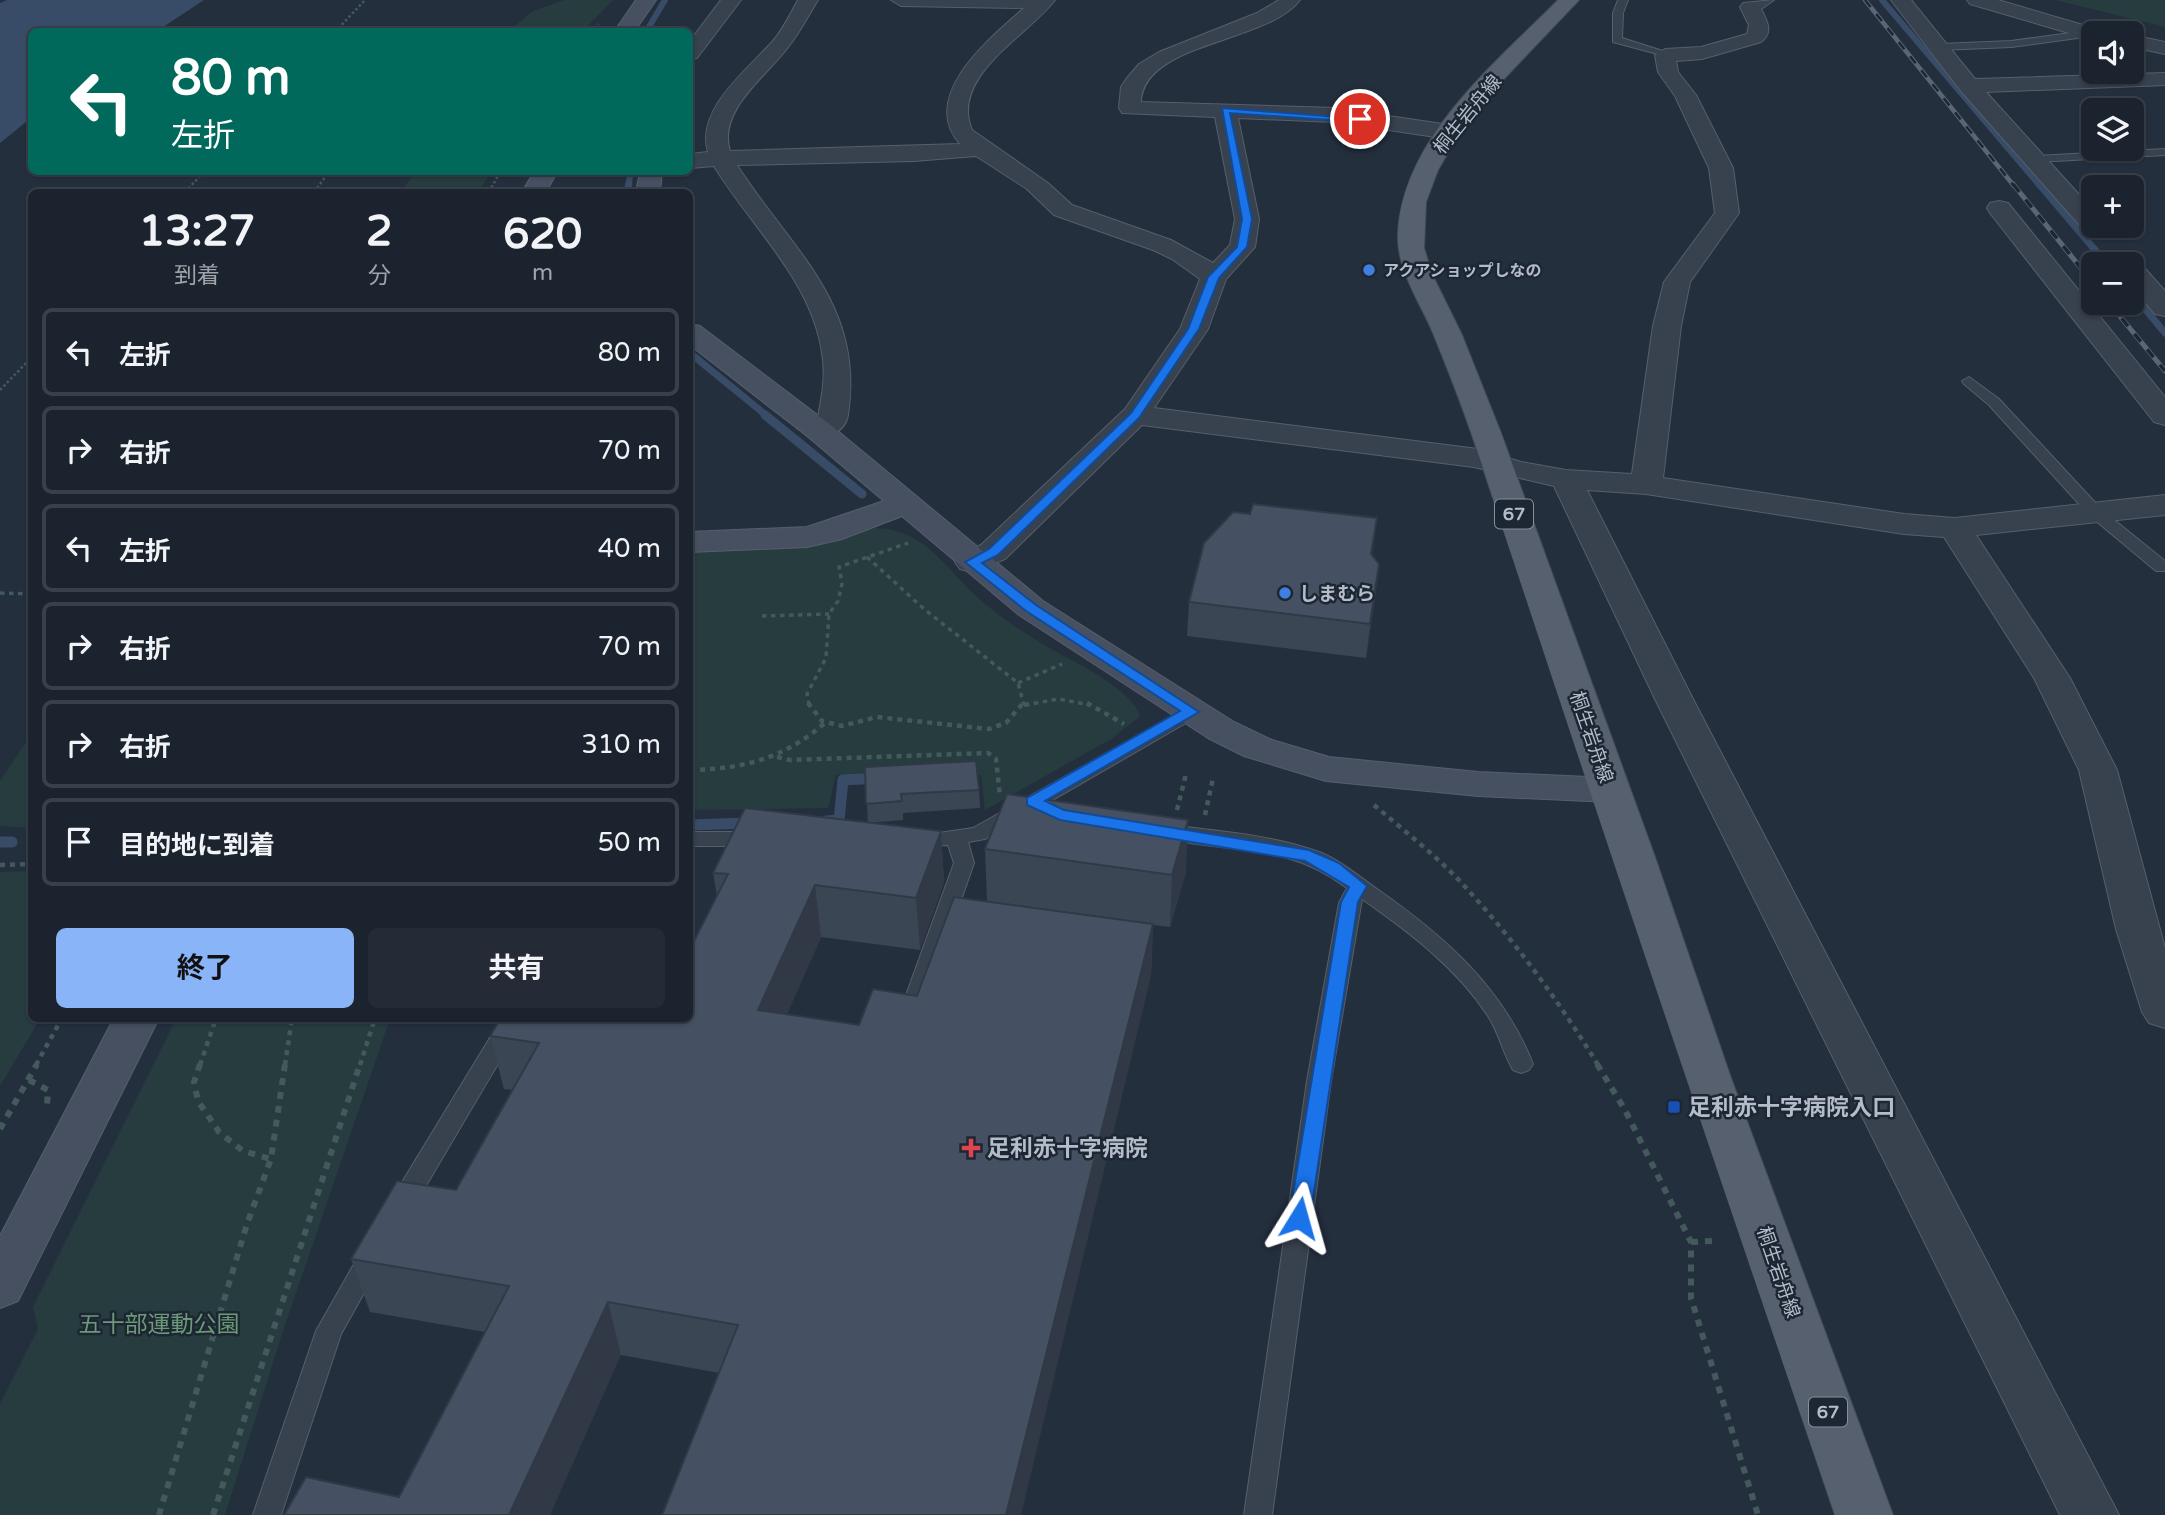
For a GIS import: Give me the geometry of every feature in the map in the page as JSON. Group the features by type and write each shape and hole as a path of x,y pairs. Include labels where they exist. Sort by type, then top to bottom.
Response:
{"main road":[{"name":"桐生岩舟線","path":"1569,0 1449,132 1422,177 1410,236 1425,290 1447,331 1497,464 1688,1018 1864,1515"}],"street":[{"path":"627,28 646,0"},
{"path":"693,50 731,0"},
{"path":"808,0 779,45 769,53 742,89 732,95 718,132 718,152 741,194 813,289 834,340 839,383 832,422 817,429"},
{"path":"901,0 1043,2"},
{"path":"1290,0 1279,11 1192,45 1144,71 1132,83 1130,108 1335,115 1449,132"},
{"path":"1646,485 1667,326 1676,282 1727,213 1721,168 1685,95 1668,72 1665,55 1702,53 1754,38 1758,35 1759,25 1751,7 1764,0"},
{"path":"1900,0 1969,86 2081,212"},
{"path":"1977,0 2081,30"},
{"path":"1043,2 992,47 967,81 957,115 958,125 965,136 981,149 1042,189 1065,211 1183,255 1203,265 1214,277"},
{"path":"2144,44 2165,48"},
{"path":"2066,63 2081,72"},
{"path":"2144,80 2165,79"},
{"path":"1969,86 2081,82"},
{"path":"972,562 993,552 1135,415 1194,329 1214,277 1242,247 1246,234 1244,203 1225,110"},
{"path":"693,161 914,154 981,149"},
{"path":"1999,208 2165,416"},
{"path":"2104,238 2117,252"},
{"path":"2144,284 2165,309"},
{"path":"693,334 817,429 972,562 1031,608 1191,712 1258,748 1326,769 1478,784 1610,790"},
{"path":"1135,415 1478,458 1566,479 1646,485 1904,524 1955,528 2165,505"},
{"path":"1566,479 1675,701 2090,1515"},
{"path":"693,542 807,537 830,532 905,504"},
{"path":"1955,528 2052,678 2098,770 2151,930 2165,1012"},
{"path":"0,1286 135,1022"}],"lane":[{"path":"1623,0 1618,13 1617,40 1665,55"},
{"path":"1940,47 2011,44 2081,34"},
{"path":"2036,159 2165,152"},
{"path":"1969,382 1994,402 2096,513 2162,567"},
{"path":"898,842 957,839 978,834 1191,712"},
{"path":"1033,802 1060,815"},
{"path":"1136,827 1309,856 1333,867 1410,922 1453,961 1494,1005 1513,1035 1521,1064"},
{"path":"693,839 775,839"},
{"path":"908,1022 964,863 957,839"},
{"path":"1258,1515 1319,1081 1350,902 1358,886"},
{"path":"267,1515 329,1331 512,1022"}],"path":[{"path":"339,28 365,0"},
{"path":"188,189 202,175"},
{"path":"0,390 28,361"},
{"path":"901,546 850,560 839,567 842,584 838,601 829,614 826,658 807,694 809,708 826,722 842,726 877,717 901,717 944,726 989,729 1006,723 1024,705 1059,699 1085,702 1118,723"},
{"path":"867,557 923,609 1018,683 1024,705"},
{"path":"25,596 28,592"},
{"path":"0,593 28,595"},
{"path":"762,616 829,614"},
{"path":"1018,683 1047,668"},
{"path":"693,770 720,770 778,757 804,741 826,722"},
{"path":"778,757 790,760 988,753 996,758 998,803"},
{"path":"1173,832 1186,774"},
{"path":"1201,837 1213,778"},
{"path":"1368,800 1453,874 1497,922 1560,1009 1625,1110 1690,1242 1691,1298 1758,1515"},
{"path":"0,865 28,864"},
{"path":"0,1129 60,1022"},
{"path":"215,1022 194,1082 198,1101 219,1132 243,1151 271,1159"},
{"path":"159,1515 247,1224 271,1159 291,1022"},
{"path":"213,1515 374,1022"},
{"path":"1690,1242 1712,1241"}],"green space":[{"path":"564,0 613,0 586,28 513,28 531,12"},
{"path":"2055,0 2165,0 2165,27"},
{"path":"413,175 489,175 480,189 403,189"},
{"path":"876,528 893,530 908,536 933,552 978,598 1002,617 1115,687 1131,701 1140,716 1111,739 985,810 981,775 976,775 974,766 836,775 828,808 693,810 693,551 751,549"},
{"path":"28,739 28,828 0,826 0,781"},
{"path":"28,871 28,1022 38,1022 0,1086 0,872"},
{"name":"五十部運動公園","path":"175,1022 389,1022 283,1331 225,1515 0,1515 0,1404 38,1329 33,1307"}],"water":[{"path":"7,0 204,0 162,28 28,28 28,120 0,143 0,3"}],"building":[{"name":"しまむら","path":"1253,504 1377,518 1371,554 1379,564 1370,624 1189,602 1204,543 1233,512 1250,514"},
{"path":"976,761 979,790 901,794 902,801 866,804 865,767"},
{"path":"1007,794 1188,820 1172,875 985,849"},
{"path":"745,808 941,831 916,898 815,885 758,1010 859,1025 873,989 917,996 954,897 1153,924 1006,1515 662,1515 738,1325 608,1302 509,1515 284,1515 306,1477 399,1497 509,1286 351,1259 397,1181 456,1190 539,1043 490,1036 499,1022 693,1022 693,943 728,874 713,873"}],"waterway":[{"path":"648,28 665,0"},
{"path":"1882,0 2040,186"},
{"path":"628,186 630,175"},
{"path":"628,189 629,184"},
{"path":"2039,184 2097,252"},
{"path":"2144,308 2165,333"},
{"path":"693,355 767,416"},
{"path":"765,415 862,494"},
{"path":"826,821 839,820 843,780 879,778"},
{"path":"693,825 751,823"},
{"path":"0,842 12,842"}],"railway":[{"path":"1865,0 2014,186"},
{"path":"2013,184 2081,268"},
{"path":"2119,315 2165,371"}],"place":[{"name":"アクアショップしなの","path":"1369,270"},
{"name":"しまむら","path":"1285,593"},
{"name":"足利赤十字病院入口","path":"1674,1107"},
{"name":"足利赤十字病院","path":"971,1148"}],"route":[{"path":"1299,1218 1350,902 1352,893 1358,886 1333,867 1309,856 1275,848 1060,815 1033,802 1191,712 1031,608 972,562 993,552 1135,415 1194,329 1214,277 1242,247 1247,219 1225,110 1335,115 1360,119"}]}
